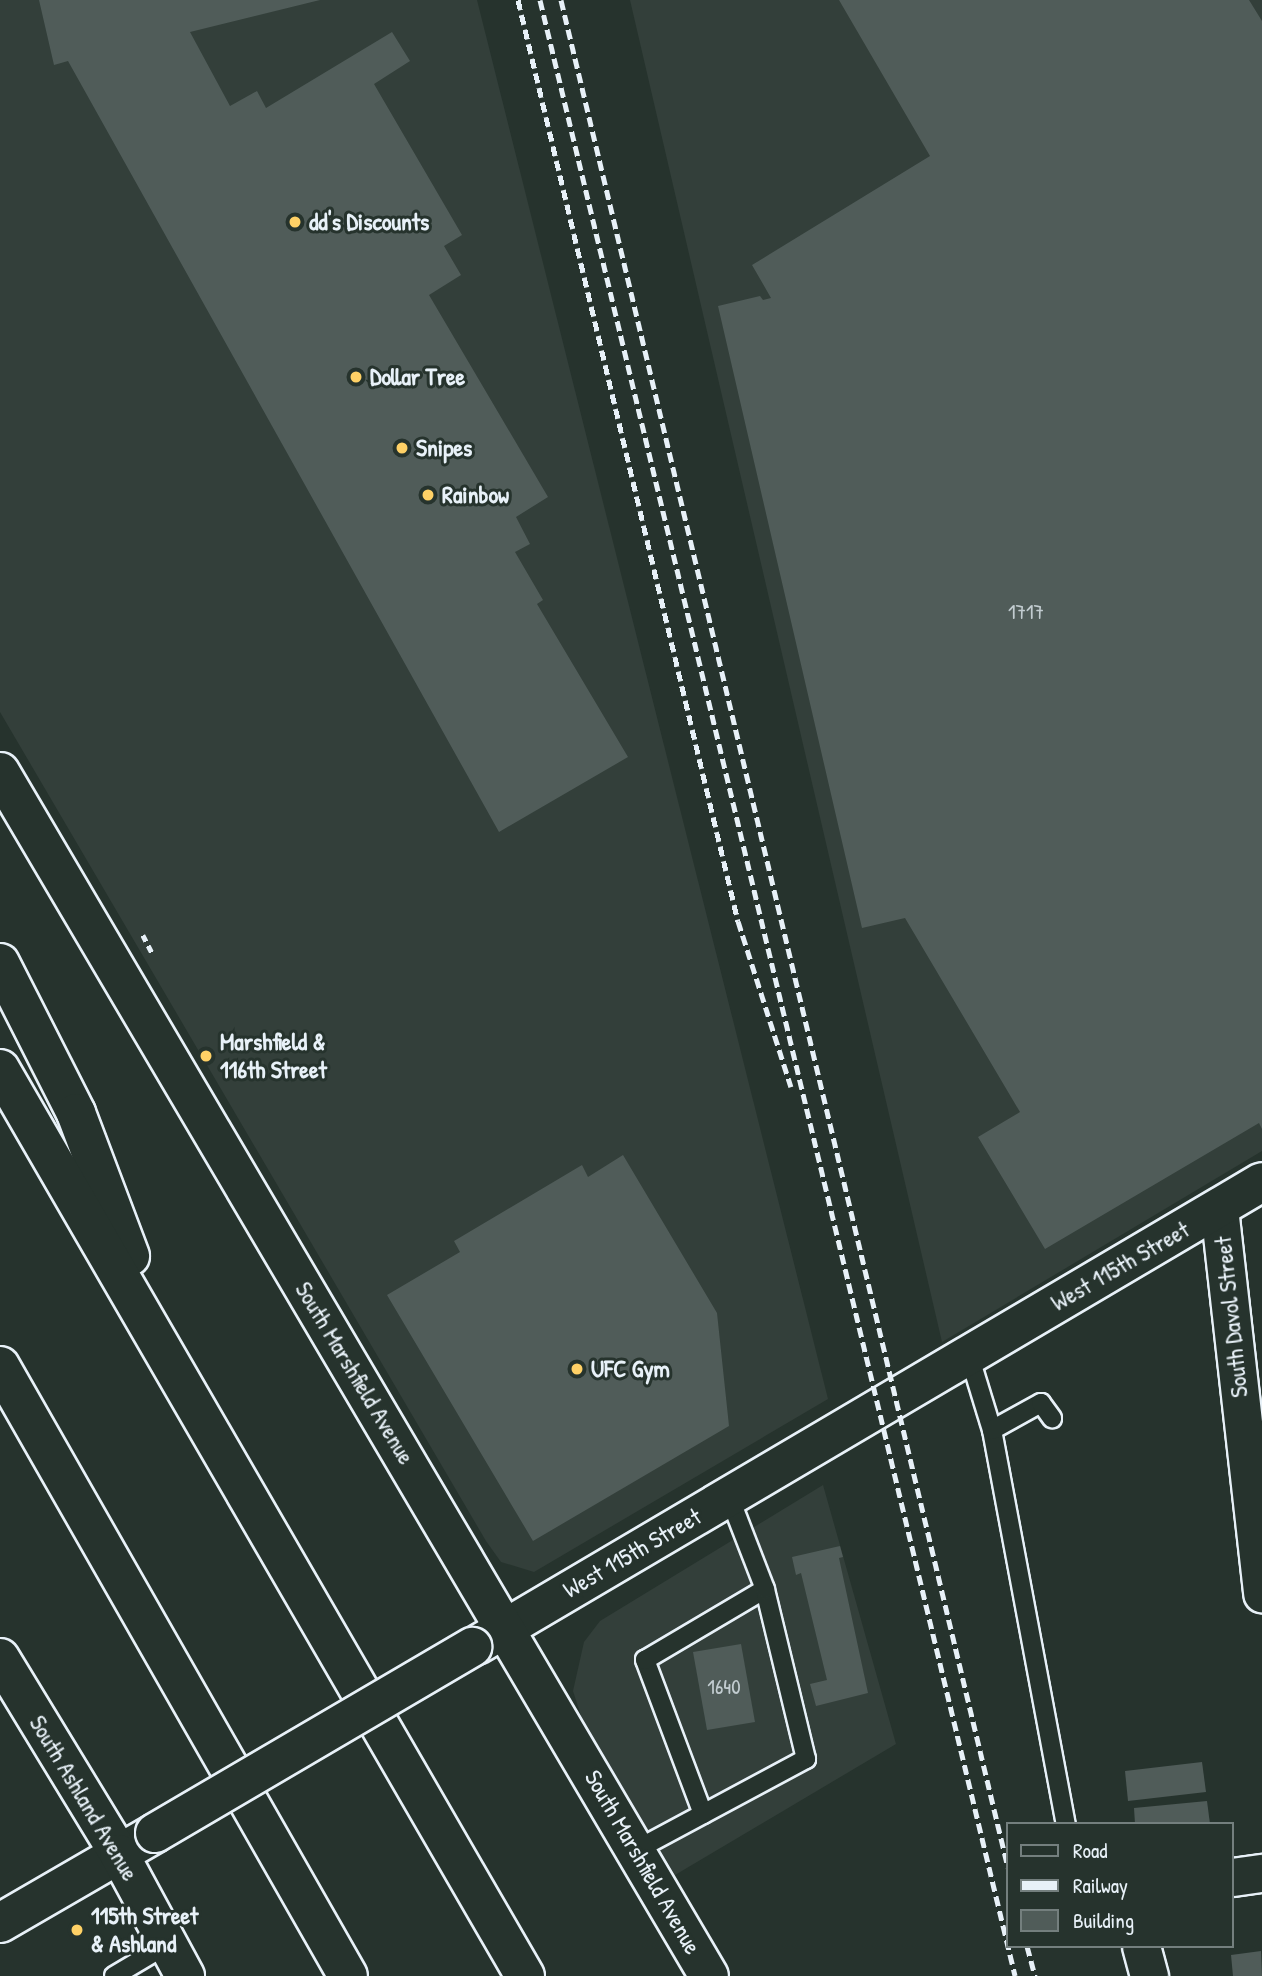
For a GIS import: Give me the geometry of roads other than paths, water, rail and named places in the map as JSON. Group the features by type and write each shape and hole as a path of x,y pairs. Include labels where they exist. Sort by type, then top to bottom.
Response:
{"main road":[{"name":"South Marshfield Avenue","path":"0,772 709,1976"},
{"path":"0,963 76,1114 171,1362"},
{"path":"0,1069 525,1976"},
{"name":"West 115th Street","path":"0,1923 1262,1182"},
{"path":"0,1366 348,1976"},
{"name":"South Ashland Avenue","path":"0,1658 119,1854 176,1960"}],"street":[{"name":"South Davol Street","path":"1219,1208 1262,1594"},
{"path":"1234,1877 1262,1873"},
{"path":"1142,1948 1149,1976"}],"lane":[{"path":"969,1355 992,1430 1066,1822"},
{"path":"992,1430 1041,1403 1052,1418"},
{"path":"636,1850 806,1759 765,1589 729,1496"},
{"path":"703,1814 645,1660 765,1589"},
{"path":"114,1976 176,1960"}],"railway":[{"path":"518,0 738,921 791,1087"},
{"path":"540,0 1006,1939"},
{"path":"561,0 1006,1859"},
{"path":"1008,1948 1015,1976"},
{"path":"1028,1948 1035,1976"}],"place":[{"name":"dd's Discounts","path":"295,222"},
{"name":"Dollar Tree","path":"356,377"},
{"name":"Snipes","path":"402,448"},
{"name":"Rainbow","path":"428,495"},
{"name":"Marshfield & 116th Street","path":"206,1056"},
{"name":"UFC Gym","path":"577,1369"},
{"name":"115th Street & Ashland","path":"77,1930"}]}
